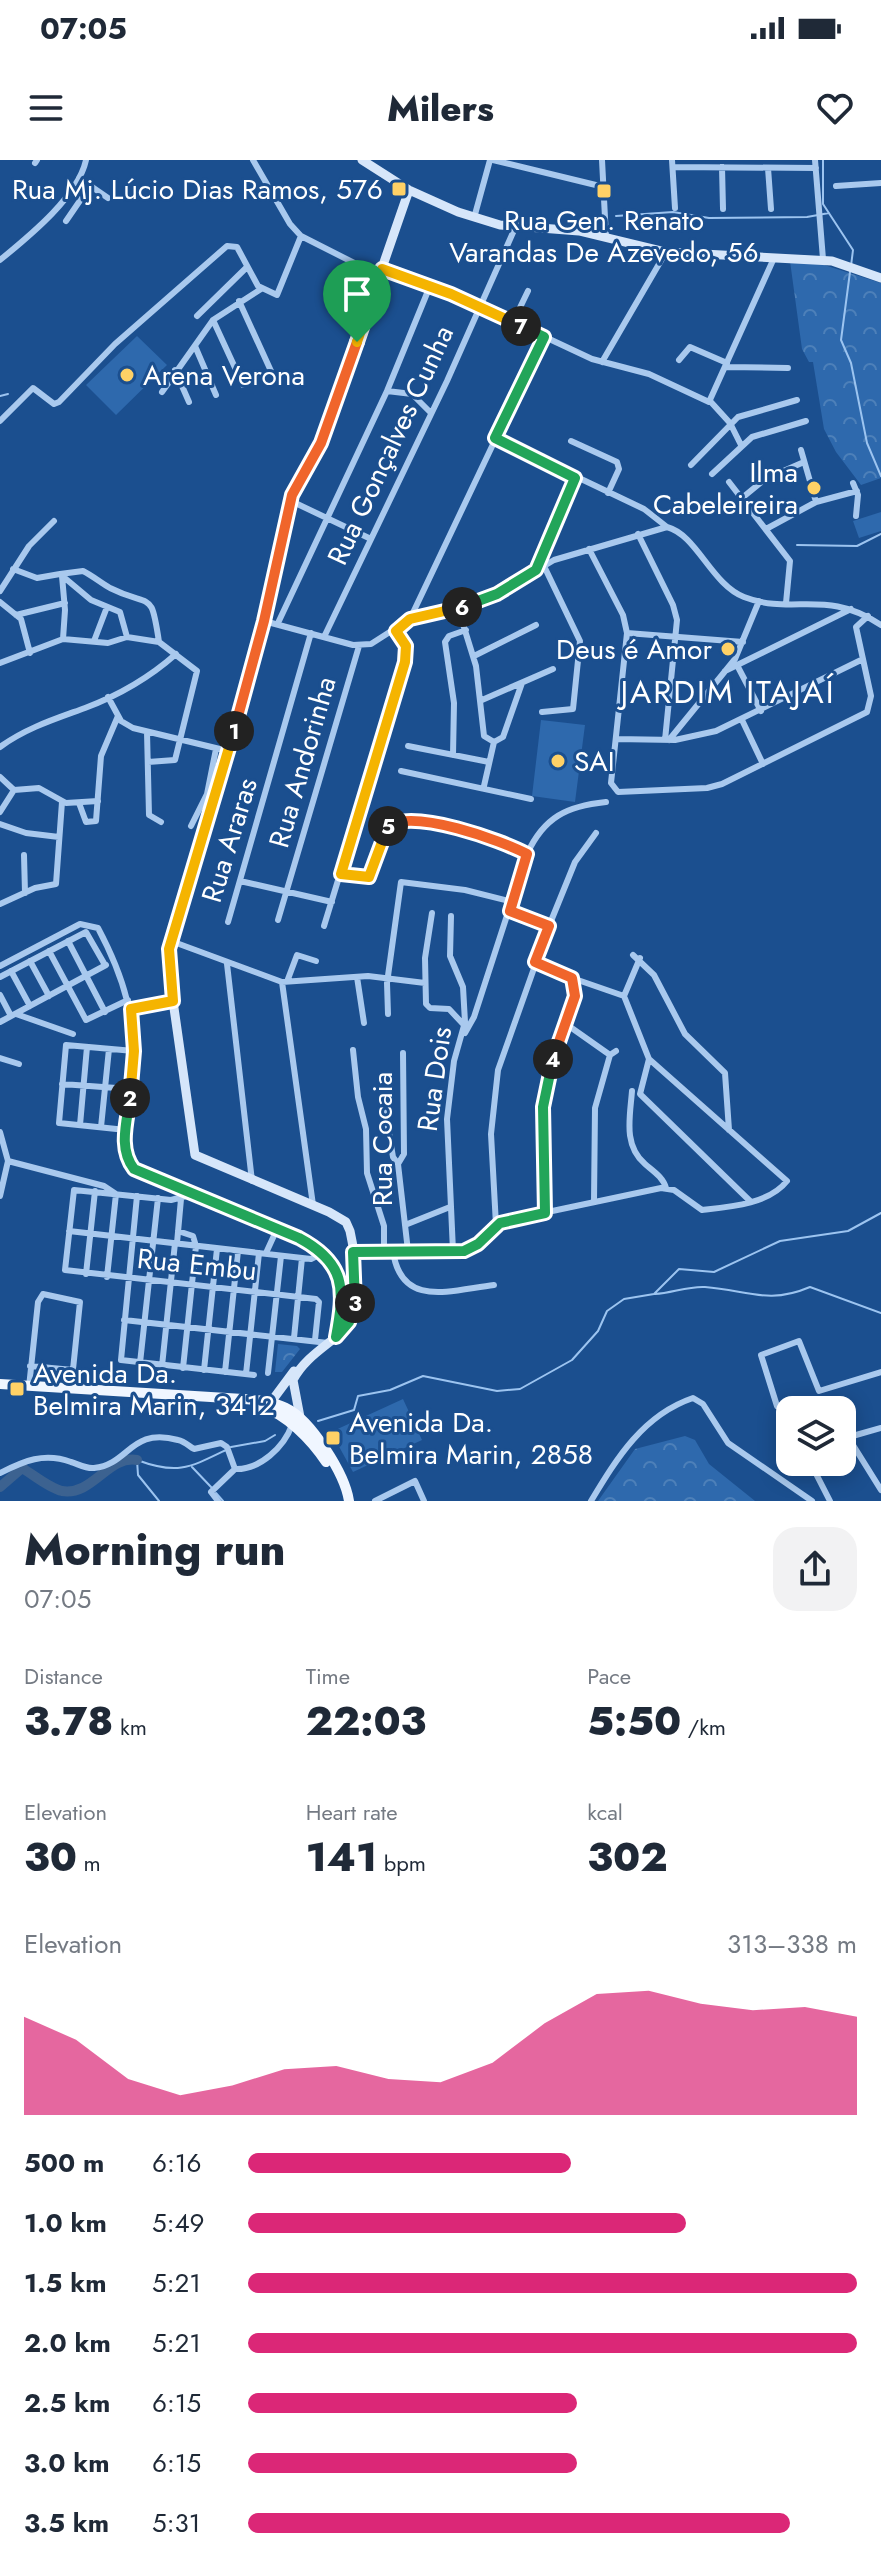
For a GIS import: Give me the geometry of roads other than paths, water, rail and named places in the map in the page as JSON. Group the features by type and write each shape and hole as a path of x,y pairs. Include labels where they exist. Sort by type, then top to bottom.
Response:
{"main road":[{"path":"0,1384 219,1399 291,1410 322,1457 343,1501"},
{"path":"274,1409 297,1420 316,1436 340,1475 349,1501"}],"street":[{"path":"0,260 44,222 79,178 86,160"},
{"path":"253,160 290,224 301,236 381,273 430,286 602,362 649,374 710,401 730,423 741,445"},
{"path":"362,160 409,190 474,218 515,228 565,230 666,252 823,259 851,265 881,278"},
{"path":"474,218 491,160 604,187"},
{"path":"534,171 536,160"},
{"path":"602,160 606,237"},
{"path":"675,208 673,164 768,168 816,164 823,259"},
{"path":"722,167 723,209"},
{"path":"768,168 771,209"},
{"path":"79,178 108,198"},
{"path":"836,186 881,183"},
{"path":"66,221 90,186"},
{"path":"274,1409 278,1390 313,1351 332,1340 349,1322 355,1307 353,1252 346,1222 313,1205 207,1163 193,1152 173,1001 171,941 264,621 290,501 327,427 409,190"},
{"name":"Rua Gonçalves Cunha","path":"324,637 515,228"},
{"path":"0,421 36,388 54,404 224,247 237,247 261,289 273,296 278,293 301,236"},
{"path":"602,362 666,252"},
{"path":"710,401 774,256"},
{"path":"197,316 247,267"},
{"path":"278,623 387,391 430,286"},
{"path":"162,392 213,320 261,289"},
{"path":"513,322 528,291"},
{"path":"239,301 271,371"},
{"path":"213,320 243,385"},
{"path":"264,621 359,646 379,641 410,619 544,337"},
{"path":"195,346 216,395"},
{"path":"679,360 690,347 726,365 788,368"},
{"path":"175,370 189,402"},
{"path":"387,391 412,394 431,413"},
{"path":"691,465 730,423 753,412 797,400"},
{"path":"712,474 741,445 763,431 806,421"},
{"path":"495,438 653,514 667,527 680,533 728,588 759,601 834,604 868,616 881,625"},
{"path":"571,441 617,462 619,469 608,493"},
{"path":"801,450 816,502"},
{"path":"742,498 765,479 804,462"},
{"path":"536,570 575,478"},
{"path":"729,482 791,564 786,603"},
{"path":"853,483 857,491 856,516"},
{"path":"766,529 816,502 857,491"},
{"path":"290,501 371,539"},
{"path":"0,591 29,546 54,521"},
{"path":"410,619 458,608 497,594 554,560 667,527"},
{"path":"638,534 673,605 676,636 667,740"},
{"path":"545,545 554,560"},
{"path":"589,549 623,615 627,633 612,786 627,792 707,788 867,712 871,696 856,627 868,616"},
{"path":"542,712 573,709 580,648 578,634 544,566"},
{"path":"13,569 37,578 79,570 108,587 145,599 155,608 159,642"},
{"path":"61,575 65,603 63,639"},
{"path":"61,575 91,600 122,614 127,637"},
{"path":"667,740 725,671 743,642 759,601"},
{"path":"0,602 16,615 25,629 30,653"},
{"path":"16,615 65,603"},
{"path":"94,641 107,607"},
{"path":"458,608 474,656 482,700 484,736 494,742"},
{"path":"725,671 852,609"},
{"path":"474,656 536,625"},
{"path":"453,755 454,703 445,642 449,636 466,630"},
{"path":"324,926 405,662 406,646 396,631"},
{"name":"Rua Araras","path":"228,922 311,633"},
{"path":"627,633 743,642"},
{"path":"0,663 63,639 108,643 127,637 159,642 197,671 173,762 148,762"},
{"name":"Rua Andorinha","path":"278,920 359,646"},
{"path":"0,747 39,725 108,697 159,669 176,654"},
{"path":"616,739 695,737 742,720 863,659"},
{"path":"738,667 761,711"},
{"path":"482,700 553,669"},
{"path":"484,786 494,742 504,734 523,682"},
{"path":"108,697 127,725 228,751"},
{"path":"79,803 89,823 98,819 101,756 118,716"},
{"path":"742,720 763,764"},
{"path":"147,732 149,815 161,822"},
{"path":"408,746 489,762"},
{"path":"191,826 207,794 216,749"},
{"path":"401,771 484,786 531,799"},
{"path":"0,777 14,790 39,788 62,802 98,801"},
{"path":"0,812 14,790"},
{"path":"0,904 56,884 62,802"},
{"path":"463,1036 474,1017 527,854 546,822 556,814 580,805 606,802"},
{"path":"341,874 369,877 385,829 401,821 459,830 527,854"},
{"path":"0,824 26,833 59,837"},
{"path":"496,1225 491,1134 496,1082 549,926 575,862 596,833"},
{"path":"24,855 25,893"},
{"path":"240,881 332,902"},
{"path":"388,1014 388,979 401,882 465,890 513,902"},
{"path":"510,911 549,926"},
{"path":"432,913 425,949 428,1007 448,1008 464,1025"},
{"name":"Rua Dois","path":"451,916 450,956 463,987 464,1025 454,1063 448,1116 453,1251"},
{"path":"0,966 84,923 98,928 109,964"},
{"path":"0,977 87,932 109,964 131,1009 134,1051 126,1156 134,1169 277,1229 323,1253 337,1273 342,1289 332,1340"},
{"path":"68,941 105,1012"},
{"path":"171,941 227,964 285,980 330,981 357,977 425,983"},
{"path":"49,951 86,1020 128,1000"},
{"path":"313,1205 285,980 297,955 316,961"},
{"path":"632,1091 630,1140 635,1155 663,1180 666,1188 702,1210 777,1194 787,1181 729,1130 649,1059 624,996 636,956 663,988 685,1034 725,1073 729,1130"},
{"path":"30,961 49,996"},
{"path":"535,962 624,996"},
{"path":"0,1022 109,964"},
{"path":"227,964 252,1181"},
{"path":"11,971 30,1006"},
{"path":"357,977 364,1023"},
{"path":"545,1213 543,1107 549,1072 575,996 572,978"},
{"path":"0,995 13,1015 73,1034"},
{"path":"131,1009 173,1001"},
{"path":"566,1024 613,1053 595,1108 594,1201"},
{"path":"126,1130 58,1122 66,1046 134,1051"},
{"path":"80,1125 87,1047"},
{"path":"101,1127 109,1049"},
{"path":"353,1050 356,1086 366,1129 367,1173 384,1226 384,1251"},
{"name":"Rua Cocaia","path":"403,1053 404,1154 398,1164 408,1251"},
{"path":"0,1058 19,1064"},
{"path":"649,1059 640,1094 750,1201"},
{"path":"62,1084 130,1089"},
{"path":"381,1085 393,1157 398,1164"},
{"path":"0,1132 8,1161 0,1196"},
{"path":"8,1161 104,1186 116,1194"},
{"path":"353,1252 453,1251 474,1246 496,1225 594,1201 666,1188"},
{"path":"190,1195 181,1199 75,1190 69,1231 302,1258 315,1259 323,1253"},
{"path":"86,1274 95,1191"},
{"path":"107,1277 116,1194"},
{"path":"137,1196 120,1358 140,1363 250,1375 251,1333 262,1253 277,1229"},
{"path":"140,1363 158,1198"},
{"path":"162,1366 181,1199"},
{"name":"Rua Cocaia","path":"405,1225 450,1207"},
{"name":"Rua Embu","path":"69,1231 65,1268 69,1272 298,1297 319,1302 313,1351"},
{"path":"178,1231 193,1236 196,1246 183,1368"},
{"path":"204,1370 217,1249"},
{"path":"225,1372 238,1251"},
{"path":"393,1251 400,1278 413,1289 434,1291 494,1285"},
{"path":"268,1373 281,1256"},
{"path":"294,1338 302,1258"},
{"path":"29,1387 38,1302 43,1294 80,1302 72,1379"},
{"path":"124,1320 302,1339 313,1351"},
{"path":"302,1339 313,1351"},
{"path":"776,1403 761,1355 799,1341 819,1391 881,1372"},
{"path":"218,1501 214,1488 235,1469 250,1466 279,1449 297,1420 293,1380 313,1351"},
{"path":"30,1366 73,1370"},
{"path":"278,1390 297,1397"},
{"path":"591,1501 646,1424 662,1411 693,1398 703,1404 728,1443 812,1501"},
{"path":"856,1435 881,1428"},
{"path":"0,1473 45,1457 92,1469 118,1458 142,1438 181,1440 194,1449 213,1443 229,1451 235,1469"},
{"path":"856,1454 881,1490"},
{"path":"817,1476 830,1501"},
{"path":"375,1501 415,1481 424,1501"}],"waterway":[{"path":"823,160 823,204 853,250 851,266"},
{"path":"616,216 673,212 709,218 807,217 829,213"},
{"path":"850,272 841,340 851,363 867,443 881,476"},
{"path":"0,396 8,394"},
{"path":"797,545 857,546 881,534"},
{"path":"318,1421 354,1410 358,1396 390,1390 423,1376 497,1391 520,1389 572,1360 598,1331 607,1311 624,1299 654,1294 679,1269 714,1272 780,1241 848,1231 881,1213"},
{"path":"655,1294 705,1287 769,1296 810,1287 881,1313"},
{"path":"231,1447 265,1441 275,1435"},
{"path":"159,1501 138,1475 137,1460 163,1467 183,1467 226,1450"},
{"path":"0,1487 22,1468 57,1489 73,1491 83,1488 117,1463 137,1460"},
{"path":"192,1467 212,1488"},
{"path":"216,1493 223,1501"}],"place":[{"name":"Rua Mj. Lúcio Dias Ramos, 576","path":"399,189"},
{"name":"Rua Gen. Renato Varandas De Azevedo, 56","path":"604,191"},
{"name":"Arena Verona","path":"127,375"},
{"name":"Ilma Cabeleireira","path":"814,488"},
{"name":"Deus é Amor","path":"728,649"},
{"name":"SAI","path":"558,761"},
{"name":"Avenida Da. Belmira Marin, 3412","path":"17,1389"},
{"name":"Avenida Da. Belmira Marin, 2858","path":"333,1438"}],"district":[{"name":"JARDIM ITAJAÍ","path":"728,692"}]}
